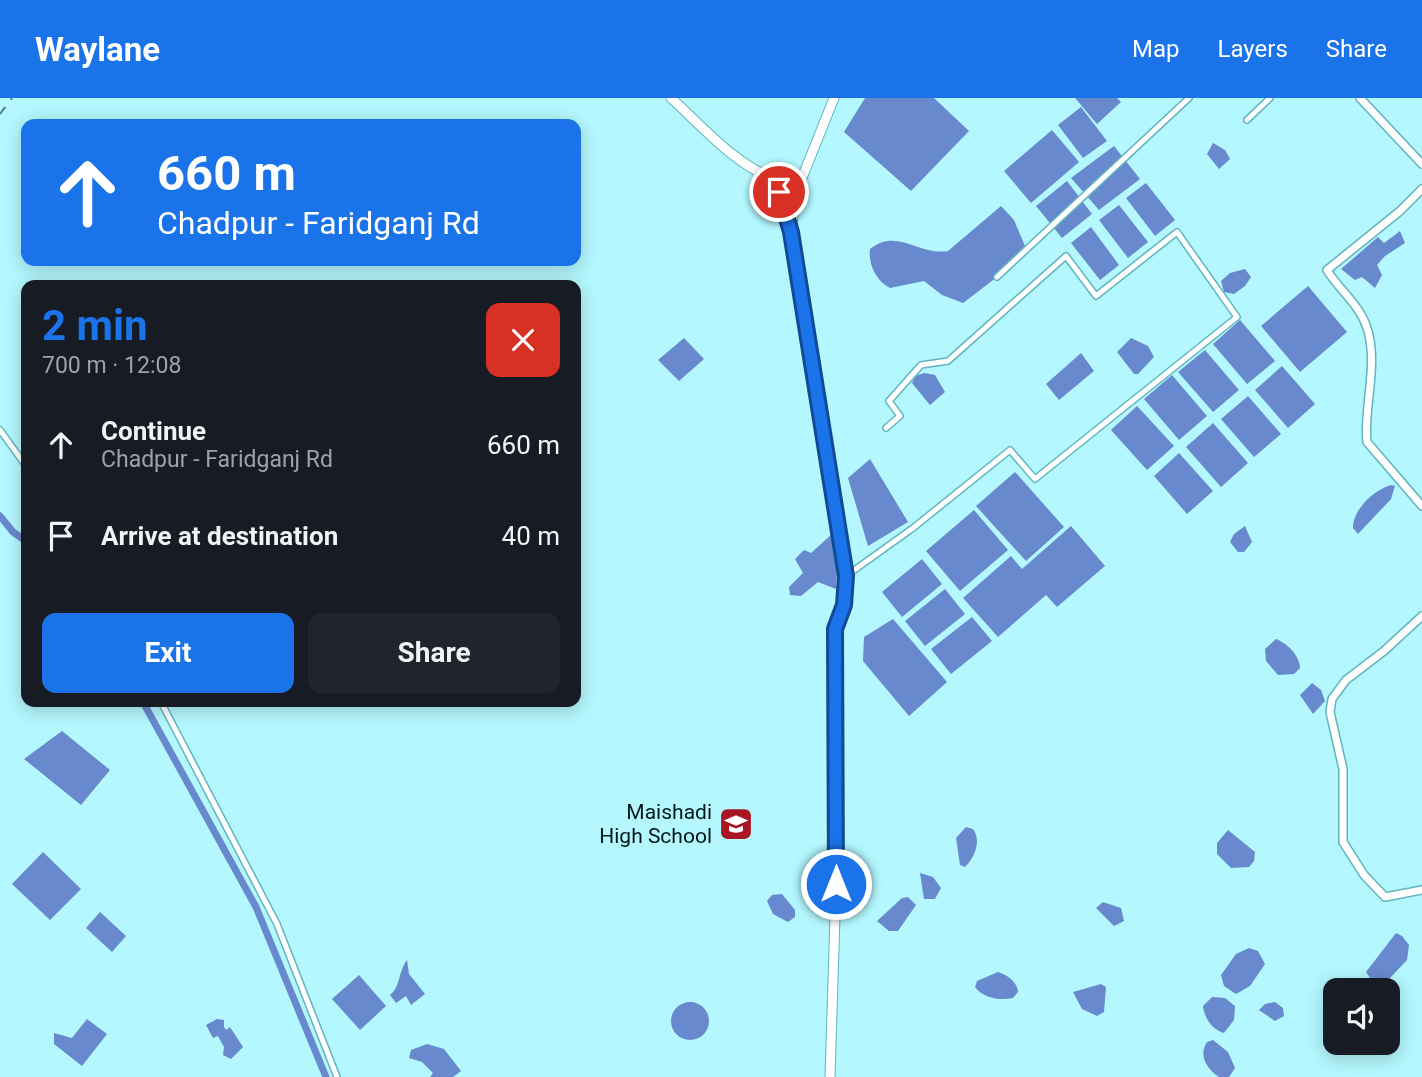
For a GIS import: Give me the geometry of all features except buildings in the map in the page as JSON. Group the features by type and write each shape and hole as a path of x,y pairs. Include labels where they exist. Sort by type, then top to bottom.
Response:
{"main road":[{"path":"671,98 729,150 764,173 784,181 802,175"},
{"path":"791,232 793,205 802,175 834,98"},
{"path":"764,173 779,192 791,232 846,576 844,605 835,629 836,884 830,1077"}],"street":[{"path":"997,277 1188,98"},
{"path":"1247,120 1270,98"},
{"path":"1360,98 1422,164"},
{"path":"1422,189 1400,211 1327,270 1361,313 1368,329 1371,398 1367,442 1422,506"},
{"path":"846,576 913,528 1010,450 1035,480 1237,317 1177,232 1096,296 1066,256 948,361 921,365 889,401 900,416 886,428"},
{"path":"0,430 21,459"},
{"path":"1422,616 1384,651 1346,680 1332,699 1330,712 1343,769 1343,842 1364,875 1385,897 1422,890"},
{"path":"163,707 171,726 213,795 277,925 337,1077"}],"water":[{"path":"865,98 934,98 969,131 911,191 844,132"},
{"path":"1075,98 1117,98 1121,102 1097,124"},
{"path":"1081,107 1107,141 1083,158 1058,125"},
{"path":"1052,130 1079,162 1031,203 1004,171"},
{"path":"1213,143 1225,150 1230,159 1219,169 1207,154"},
{"path":"1114,146 1140,179 1099,210 1071,178"},
{"path":"1067,181 1092,214 1062,238 1036,206"},
{"path":"1146,183 1175,220 1155,236 1126,198"},
{"path":"1119,205 1148,242 1128,258 1099,220"},
{"path":"1001,206 1014,220 1025,246 997,277 963,303 942,295 924,281 890,288 874,272 870,249 880,243 899,241 927,250 948,251"},
{"path":"1091,227 1119,265 1100,280 1071,243"},
{"path":"1400,231 1405,243 1385,256 1377,265 1382,275 1375,288 1362,277 1355,280 1341,269 1378,237 1384,243"},
{"path":"1245,269 1251,277 1245,286 1234,294 1224,292 1221,281 1230,273"},
{"path":"1308,286 1347,332 1300,372 1261,326"},
{"path":"1240,320 1275,361 1247,384 1213,344"},
{"path":"684,338 704,359 679,381 658,360"},
{"path":"1131,338 1148,346 1154,357 1138,374 1134,374 1117,352"},
{"path":"1205,350 1239,390 1213,412 1178,372"},
{"path":"1081,353 1094,371 1059,400 1046,384"},
{"path":"1282,366 1315,404 1288,428 1255,390"},
{"path":"924,373 935,375 945,392 930,405 912,383 915,376"},
{"path":"1172,375 1207,416 1179,440 1144,399"},
{"path":"1248,396 1281,434 1254,457 1221,419"},
{"path":"1137,406 1174,446 1147,470 1111,430"},
{"path":"1213,423 1248,463 1221,487 1186,447"},
{"path":"1179,453 1213,491 1187,514 1154,476"},
{"path":"870,459 908,522 868,546 848,478"},
{"path":"1015,472 1064,527 1026,561 976,506"},
{"path":"1391,485 1395,486 1391,499 1358,534 1353,528 1361,507 1372,496"},
{"path":"974,510 1008,550 960,591 926,551"},
{"path":"1071,526 1105,566 1057,607 1046,595 998,637 963,598 1011,556 1022,569"},
{"path":"1245,526 1252,542 1244,552 1238,552 1230,542 1234,534"},
{"path":"832,534 837,570 836,589 818,582 801,596 790,595 789,587 803,573 795,559 804,550 811,553"},
{"path":"922,559 942,584 902,617 882,592"},
{"path":"945,589 965,614 925,646 905,621"},
{"path":"972,617 992,641 951,674 931,649"},
{"path":"893,619 947,682 909,716 863,661 864,637"},
{"path":"1276,639 1288,647 1298,659 1300,668 1294,674 1278,675 1266,661 1265,649"},
{"path":"1312,683 1321,690 1325,701 1313,714 1300,695"},
{"path":"62,731 110,770 81,805 24,759"},
{"path":"966,827 973,829 977,844 965,867 960,865 956,838"},
{"path":"1228,830 1255,852 1254,861 1249,867 1231,868 1217,854 1217,843"},
{"path":"43,852 81,889 50,920 12,884"},
{"path":"920,873 933,877 941,888 935,899 924,899"},
{"path":"859,883 865,891 856,912 848,909 852,886"},
{"path":"782,894 795,910 795,917 788,922 773,914 767,901 772,895"},
{"path":"908,897 916,905 898,931 889,931 877,921 902,898"},
{"path":"1103,902 1121,908 1124,921 1114,926 1096,908"},
{"path":"100,912 126,936 112,952 86,928"},
{"path":"1396,933 1402,936 1409,945 1407,960 1390,978 1370,978 1366,972"},
{"path":"1249,948 1258,951 1265,964 1250,986 1236,994 1224,986 1221,975 1236,954"},
{"path":"407,960 409,974 425,994 411,1005 406,996 396,1003 390,995"},
{"path":"998,972 1016,985 1018,992 1013,998 992,998 975,987 977,981"},
{"path":"359,975 386,1006 360,1030 332,999"},
{"path":"1101,984 1106,987 1104,1012 1097,1016 1082,1009 1073,992"},
{"path":"1212,997 1225,998 1235,1006 1234,1020 1224,1033 1209,1023 1205,1014 1203,1006"},
{"path":"690,1002 704,1007 709,1021 704,1035 690,1040 676,1035 671,1021 676,1007"},
{"path":"1275,1002 1283,1008 1284,1016 1275,1021 1259,1010 1265,1004"},
{"path":"87,1019 107,1034 82,1066 54,1044 54,1033 72,1038"},
{"path":"217,1019 224,1020 226,1030 230,1027 243,1047 231,1059 223,1055 224,1047 218,1036 213,1038 206,1025"},
{"path":"1213,1040 1228,1052 1235,1068 1229,1077 1219,1077 1205,1062 1204,1047 1207,1042"},
{"path":"427,1044 444,1049 461,1071 453,1077 430,1077 433,1073 422,1062 409,1058 411,1050"}],"waterway":[{"path":"0,516 21,538"},
{"path":"146,707 256,907 326,1077"}],"railway":[{"path":"0,114 12,98"}],"place":[{"name":"Maishadi High School","path":"736,824"}],"route":[{"path":"779,192 791,232 846,576 844,605 835,629 836,884"}]}
